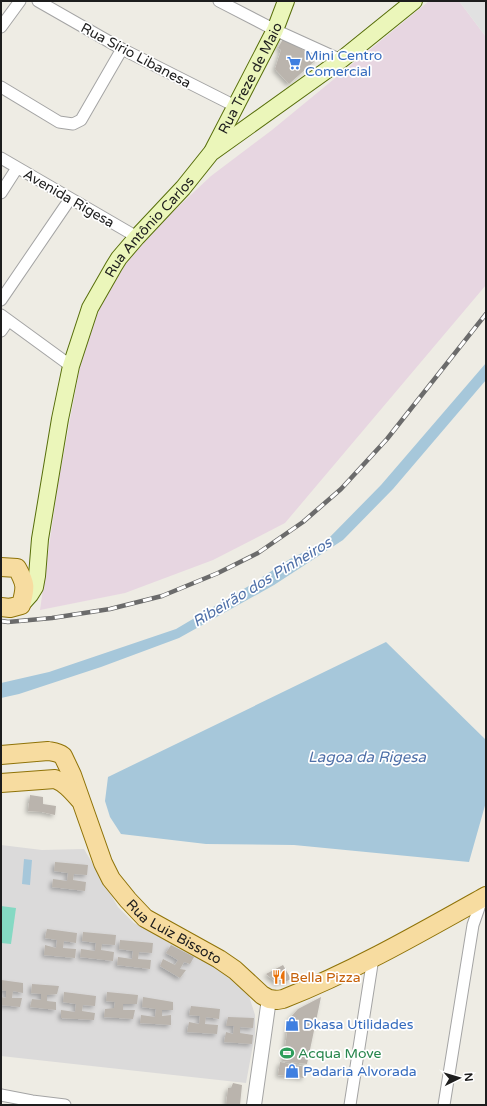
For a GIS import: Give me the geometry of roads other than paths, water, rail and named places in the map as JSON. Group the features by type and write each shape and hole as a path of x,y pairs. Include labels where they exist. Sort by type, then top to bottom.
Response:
{"main road":[{"name":"Rua Treze de Maio","path":"211,153 275,30 286,1"},
{"name":"Rua Antônio Carlos","path":"21,605 30,596 35,587 40,539 50,473 71,366 90,308 114,266 137,237 183,188 211,153 341,60 414,1"},
{"path":"237,102 241,115 246,121 255,122"},
{"path":"9,568 26,564 39,551"},
{"path":"1,607 10,608 21,605 25,589 23,579 9,568"},
{"path":"1,755 48,751 55,752 59,764 59,770 54,779"},
{"name":"Rua Luiz Bissoto","path":"55,752 63,756 69,767 103,863 111,879 128,900 145,918 219,959 235,970 262,995 269,999"},
{"path":"1,783 54,779 62,782 81,801"},
{"path":"269,999 277,1000 288,997 319,984 373,958 478,900"}],"street":[{"path":"1,27 20,1"},
{"name":"Rua Sírio Libanesa","path":"38,1 122,49 237,102"},
{"path":"219,1 275,30 341,60"},
{"path":"1,87 59,122 73,124 80,120 122,49"},
{"name":"Avenida Rigesa","path":"1,158 137,237"},
{"path":"1,193 17,168"},
{"path":"1,300 70,199"},
{"path":"1,331 4,318 71,366"},
{"path":"473,925 478,900"},
{"path":"444,1105 478,900"},
{"path":"350,1105 373,958"},
{"path":"254,1105 269,999"},
{"path":"1,1095 32,1103 65,1105"}],"water":[{"name":"Ribeirão dos Pinheiros","path":"486,363 486,380 393,489 343,540 274,585 179,638 101,667 19,694 1,698 1,683 49,672 176,629 247,587 290,559 326,541 381,485"},
{"name":"Lagoa da Rigesa","path":"386,642 486,740 486,802 469,862 294,845 206,844 121,834 110,817 105,801 108,777"},
{"path":"24,859 32,860 30,885 22,884"}],"railway":[{"path":"1,621 8,622 52,618 110,609 162,596 218,573 258,553 303,522 341,489 387,439 486,314"}],"place":[{"name":"Mini Centro Comercial","path":"294,63"},
{"name":"Bella Pizza","path":"279,977"},
{"name":"Dkasa Utilidades","path":"292,1024"},
{"name":"Acqua Move","path":"287,1053"},
{"name":"Padaria Alvorada","path":"292,1071"}]}
